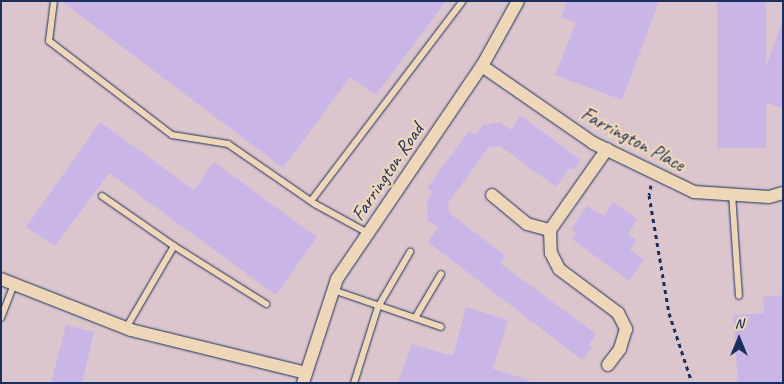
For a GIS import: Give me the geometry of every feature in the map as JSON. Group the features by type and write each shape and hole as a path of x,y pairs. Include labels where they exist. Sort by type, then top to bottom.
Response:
{"street":[{"name":"Farrington Road","path":"1,279 126,328 305,378 337,279 482,66 518,1"},
{"name":"Farrington Place","path":"482,66 607,149 694,192 769,197 783,193"},
{"path":"607,149 550,230 551,253 559,269 618,313 626,329 620,349 608,365"},
{"path":"492,195 527,224 550,230"}],"lane":[{"path":"54,1 49,41 172,135 228,144 311,200 368,233"},
{"path":"311,200 463,1"},
{"path":"732,194 739,296"},
{"path":"102,196 174,246 266,304"},
{"path":"126,328 174,246"},
{"path":"354,383 378,307 410,252"},
{"path":"415,318 441,274"},
{"path":"1,318 14,284"},
{"path":"333,290 441,327"}],"path":[{"path":"653,172 649,196 663,282 669,313 692,383"}],"shaded area":[{"path":"1,1 783,1 783,383 1,383"}],"building":[{"path":"61,1 446,1 376,95 350,77 283,168"},
{"path":"567,1 659,1 622,100 555,75 576,23 561,17"},
{"path":"717,1 766,1 766,148 717,148"},
{"path":"781,25 783,26 783,108 755,99"},
{"path":"520,115 581,160 573,170 570,168 556,187 500,146 489,147 448,203 449,213 506,256 500,263 596,334 589,345 592,349 582,360 428,242 438,227 428,221 427,201 433,192 427,188 469,131 476,135 483,125 500,122 511,130"},
{"path":"100,122 194,190 214,162 317,237 276,295 109,173 55,246 26,227"},
{"path":"613,202 637,219 628,234 636,240 630,249 644,260 629,281 572,239 576,233 571,230 587,206 604,216"},
{"path":"783,295 783,383 738,383 733,315 764,313 763,297"},
{"path":"466,307 508,320 493,369 529,380 528,383 398,383 412,344 453,356"},
{"path":"66,325 94,332 82,383 51,383"}]}
